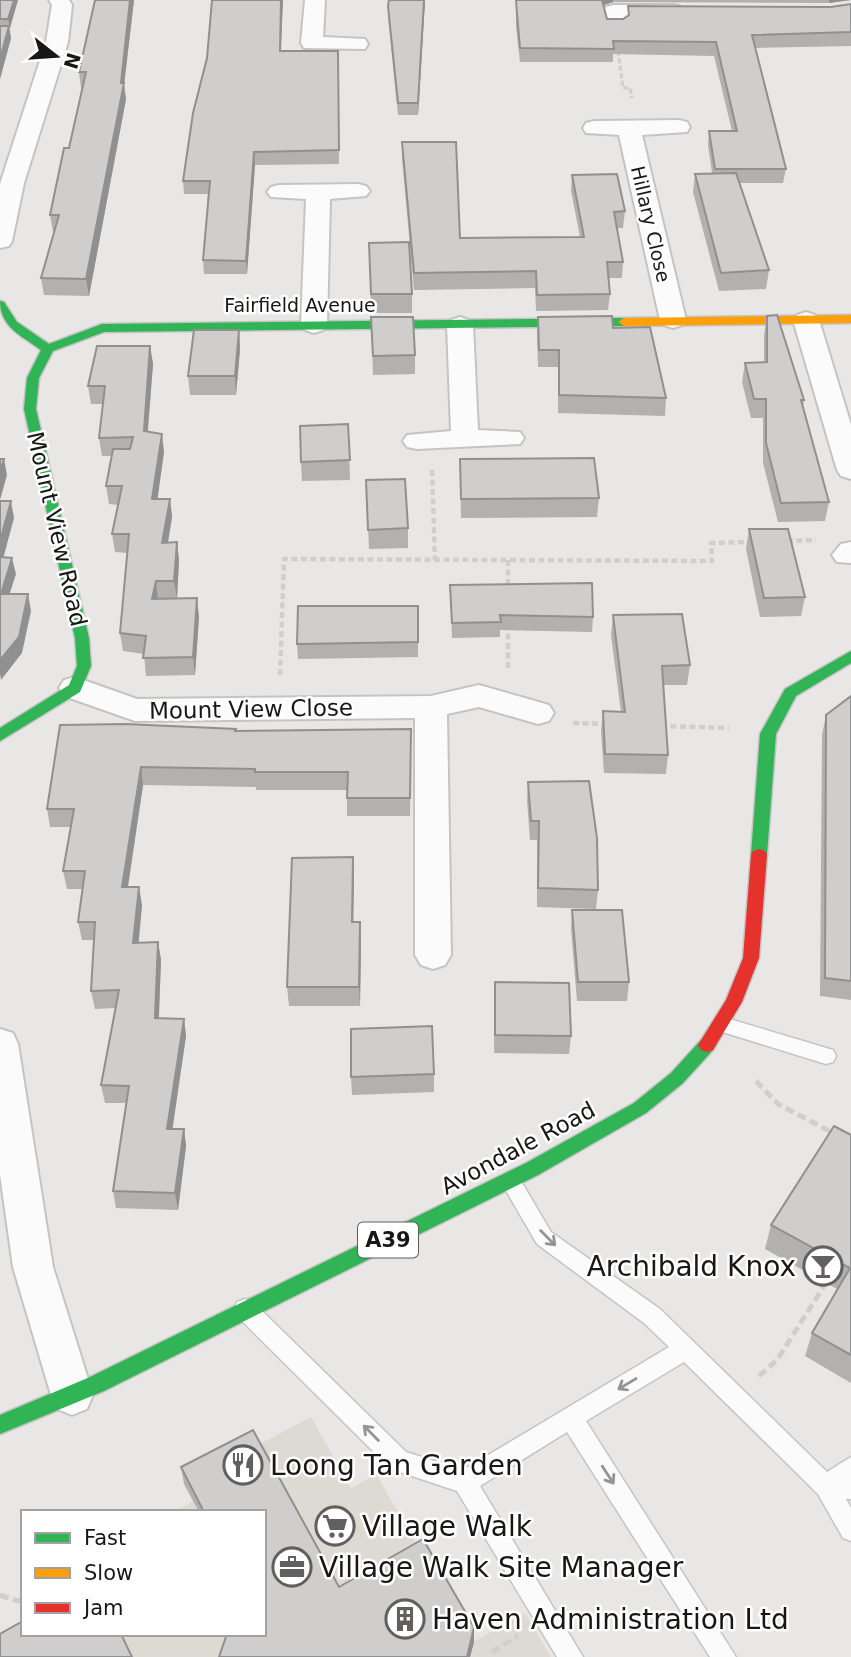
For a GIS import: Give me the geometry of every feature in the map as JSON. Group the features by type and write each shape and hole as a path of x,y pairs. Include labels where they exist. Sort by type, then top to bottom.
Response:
{"main road":[{"path":"0,305 12,324 47,349"},
{"name":"Fairfield Avenue","path":"47,349 102,328 851,319"},
{"name":"Mount View Road","path":"47,349 35,368 30,387 30,409 82,638 84,666 75,688"},
{"name":"Avondale Road","path":"0,1425 72,1395 511,1182 641,1108 681,1073 723,1026 737,1002 751,958 768,734 790,693 851,656"},
{"path":"0,736 23,718 75,688"}],"street":[{"path":"0,241 12,183 57,42 62,5 59,0"},
{"path":"312,44 315,0"},
{"path":"615,26 613,11 694,12"},
{"path":"289,44 357,44"},
{"path":"594,128 680,127"},
{"name":"Hillary Close","path":"629,128 673,320"},
{"path":"279,192 358,191"},
{"path":"314,325 318,192"},
{"path":"806,320 851,470"},
{"path":"460,325 465,438"},
{"path":"424,440 510,438"},
{"name":"Mount View Close","path":"75,688 135,710 432,707 479,696 538,713"},
{"path":"432,707 433,955"},
{"path":"0,1044 5,1100 33,1267 72,1395"}],"lane":[{"path":"723,1026 826,1056"},
{"path":"511,1182 544,1237 652,1316 826,1486 851,1530"},
{"path":"245,1309 399,1461 465,1482 571,1657"},
{"path":"465,1482 685,1349"},
{"path":"571,1418 724,1657"},
{"path":"826,1486 851,1468"},
{"path":"826,1486 851,1488"}],"path":[{"path":"615,26 623,88 630,88 635,119 629,128"},
{"path":"424,440 435,560"},
{"path":"777,541 817,540 842,549"},
{"path":"278,708 284,559 712,561 711,543 751,542"},
{"path":"508,560 508,600"},
{"path":"508,613 508,704"},
{"path":"538,713 565,723 618,724"},
{"path":"658,726 737,728"},
{"path":"756,1081 778,1104 839,1137"},
{"path":"735,1398 777,1360 826,1283"},
{"path":"0,1595 21,1600"},
{"path":"492,1652 523,1634"}],"shaded area":[{"name":"Village Walk","path":"311,1417 351,1488 376,1474 473,1642 525,1613 551,1657 0,1657 0,1652 29,1636 266,1636 266,1510 178,1510 193,1501 184,1484"}],"building":[{"path":"0,0 14,0 8,19 0,19"},
{"path":"95,0 130,0 121,83 124,83 86,279 41,278 59,215 50,215 64,148 69,148 86,72 79,72"},
{"path":"212,0 281,0 280,51 338,51 339,150 254,152 246,261 203,260 210,181 183,181 193,113 207,58"},
{"path":"389,0 424,0 418,103 398,103"},
{"path":"516,0 602,0 607,19 623,19 629,15 628,6 831,7 851,4 851,32 752,35 786,169 715,169 709,131 737,131 716,42 613,41 614,49 520,48"},
{"path":"0,26 9,26 0,59"},
{"path":"402,142 456,142 460,238 584,237 572,175 617,174 625,211 614,212 623,262 607,262 610,294 537,295 536,271 414,273"},
{"path":"736,173 769,270 721,273 695,174"},
{"path":"409,242 412,294 371,294 369,243"},
{"path":"777,315 804,400 801,400 829,502 781,503 766,443 766,399 754,399 745,363 767,362 767,316"},
{"path":"612,316 613,328 650,327 666,398 559,395 559,350 539,350 538,317"},
{"path":"371,317 413,317 415,355 373,356"},
{"path":"194,330 239,330 235,376 188,376"},
{"path":"97,346 150,346 144,431 162,434 152,499 170,499 162,543 177,542 174,581 156,581 152,599 197,598 193,657 143,658 146,636 120,633 129,534 112,534 122,486 106,486 113,449 130,449 133,437 99,438 105,386 88,386"},
{"path":"348,424 350,460 301,462 300,426"},
{"path":"594,458 599,498 461,499 460,459"},
{"path":"405,479 408,528 368,530 366,480"},
{"path":"0,501 11,501 0,541"},
{"path":"749,529 788,529 805,597 764,598"},
{"path":"0,557 12,558 1,594 28,594 19,637 0,660"},
{"path":"592,583 593,617 500,615 501,622 452,623 450,585"},
{"path":"298,606 418,606 418,642 297,644"},
{"path":"682,614 690,665 662,666 668,755 605,754 603,711 625,712 613,615"},
{"path":"851,696 851,981 825,978 826,715"},
{"path":"125,724 236,729 235,731 411,729 410,798 347,798 348,772 255,772 255,769 141,767 122,887 139,887 133,943 158,942 155,1018 184,1019 167,1129 184,1129 175,1193 113,1191 129,1086 101,1085 119,990 91,991 95,922 78,922 85,871 63,871 74,809 47,809 60,725"},
{"path":"589,781 597,838 598,890 538,888 539,821 531,821 528,782"},
{"path":"353,857 352,922 360,922 359,987 287,987 292,858"},
{"path":"572,910 622,910 629,982 578,982"},
{"path":"495,982 569,983 571,1036 495,1035"},
{"path":"432,1026 434,1074 351,1077 351,1029"},
{"name":"Archibald Knox","path":"834,1126 851,1135 851,1355 812,1333 850,1268 771,1225"},
{"path":"253,1430 339,1587 423,1539 474,1627 467,1657 219,1657 226,1636 266,1636 266,1510 203,1510 181,1467"},
{"path":"21,1622 21,1636 122,1636 132,1657 0,1657 0,1634"}],"traffic: fast":[{"path":"0,305 12,324 48,349 33,378 30,409 82,638 84,666 75,688 24,718 0,736"},
{"path":"48,349 102,328 624,322"},
{"path":"759,855 768,734 790,693 851,656"},
{"path":"0,1425 97,1384 532,1169 640,1108 677,1078 707,1045"}],"traffic: slow":[{"path":"624,322 851,319"}],"traffic: jam":[{"path":"707,1045 734,1002 751,958 759,855"}],"place":[{"name":"Archibald Knox","path":"823,1266"},
{"name":"Loong Tan Garden","path":"243,1465"},
{"name":"Village Walk","path":"335,1526"},
{"name":"Village Walk Site Manager","path":"292,1567"},
{"name":"Haven Administration Ltd","path":"405,1619"}]}
